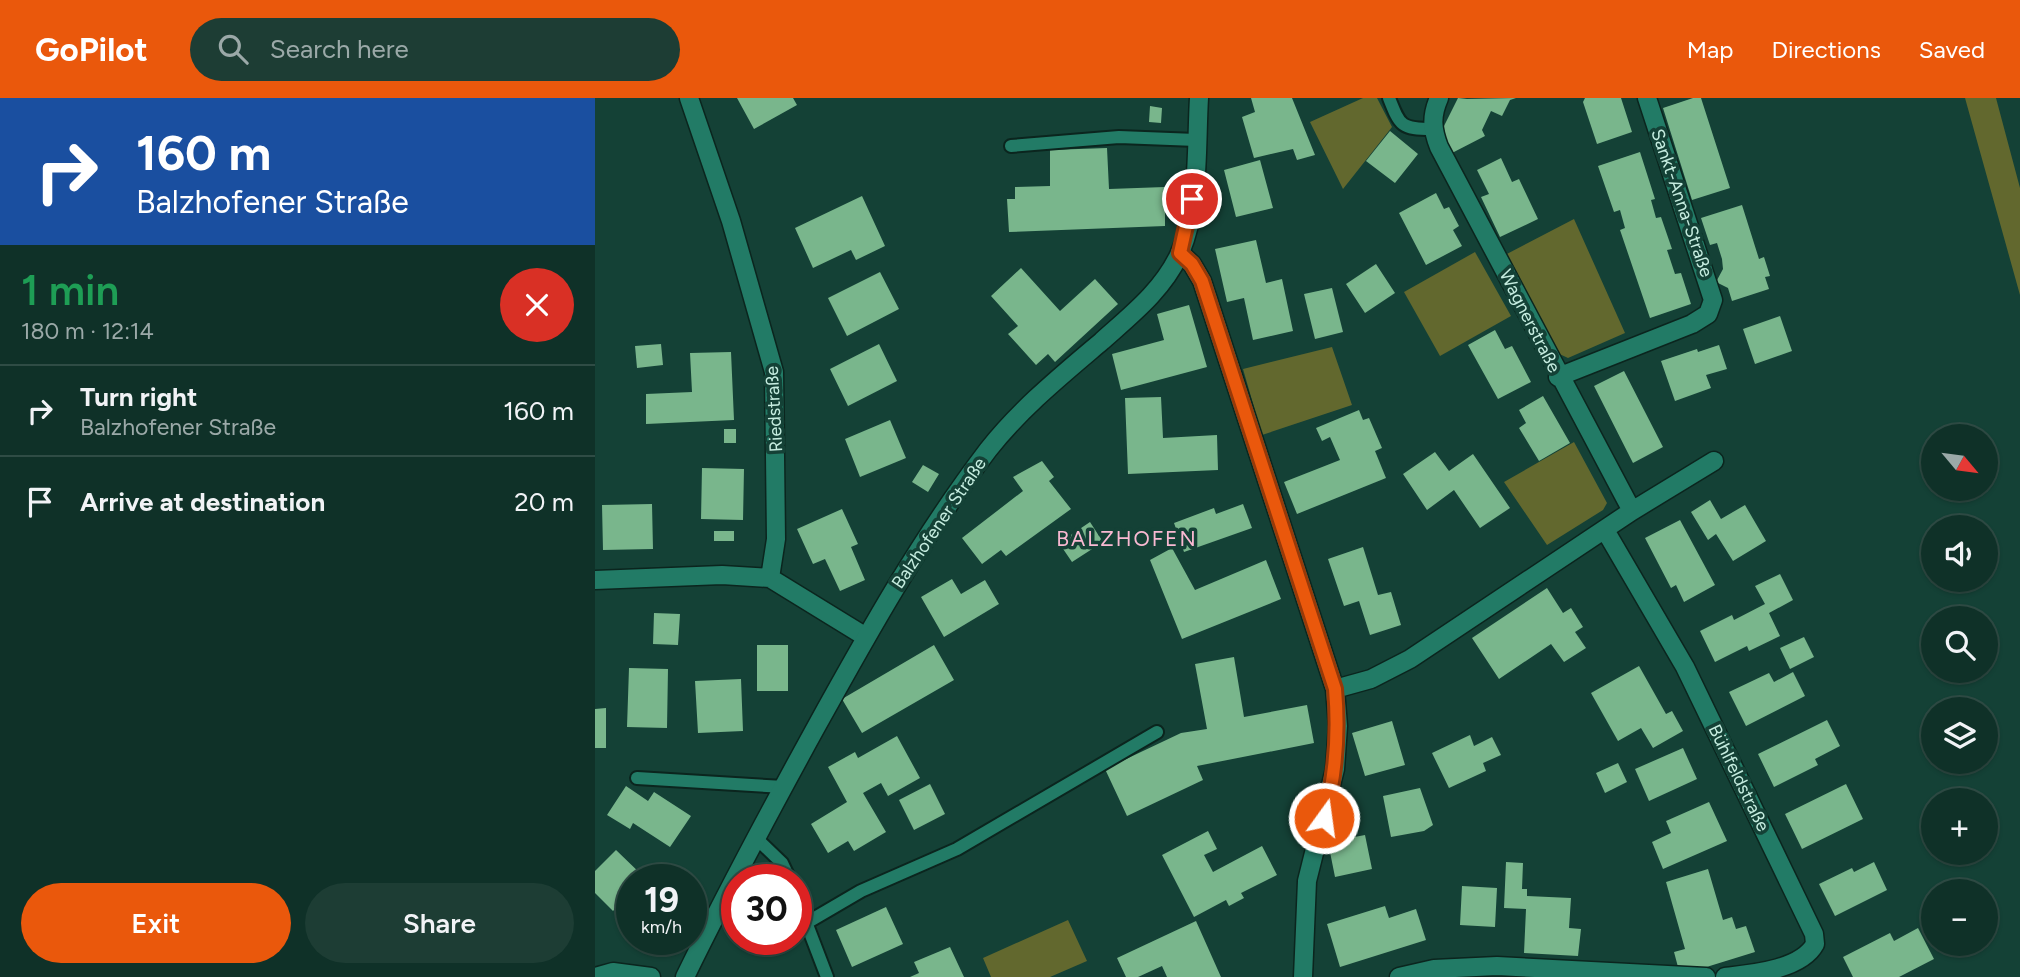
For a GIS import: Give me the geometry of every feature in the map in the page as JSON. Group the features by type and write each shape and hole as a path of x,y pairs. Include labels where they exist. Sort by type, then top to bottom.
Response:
{"street":[{"name":"Riedstraße","path":"689,98 735,233 774,372 776,539 770,578"},
{"name":"Balzhofener Straße","path":"685,977 755,837 866,637 939,517 994,442 1045,390 1145,303 1180,253 1189,219 1199,98"},
{"path":"1432,129 1432,115 1439,98"},
{"name":"Sankt-Anna-Straße","path":"1559,377 1692,324 1708,314 1713,300 1647,98"},
{"name":"Wagnerstraße","path":"1432,129 1559,377 1632,511"},
{"path":"1180,253 1192,264 1202,281 1335,689 1338,726 1335,769 1307,881 1303,977"},
{"path":"1335,689 1371,679 1410,659 1632,511 1714,461"},
{"name":"Bühlfeldstraße","path":"1605,530 1685,667 1814,934 1815,944 1805,956 1777,967 1725,977"},
{"path":"595,580 722,575 770,578 866,637"},
{"path":"1399,977 1434,969 1497,966 1706,977"},
{"path":"595,977 613,972 651,977"}],"lane":[{"path":"1389,98 1399,124 1409,129 1432,129"},
{"path":"1011,146 1129,137 1196,140"},
{"path":"812,920 861,891 957,849 1157,732"},
{"path":"637,778 784,787"},
{"path":"755,837 782,864"},
{"path":"812,934 827,977"}],"green space":[{"path":"1363,98 1377,98 1392,127 1343,189 1310,122"},
{"path":"1965,98 1996,98 2020,188 2020,295"},
{"path":"1574,219 1625,333 1568,358 1553,351 1503,256"},
{"path":"1475,252 1511,316 1440,356 1404,292"},
{"path":"1332,347 1352,405 1262,435 1243,369"},
{"path":"1574,442 1607,503 1603,510 1547,545 1504,482"},
{"path":"1068,920 1087,961 1050,977 991,977 983,958"}],"building":[{"path":"737,98 793,98 797,105 754,129"},
{"path":"1251,98 1292,98 1315,155 1297,160 1293,149 1254,158 1242,117 1255,112"},
{"path":"1458,98 1516,98 1510,100 1502,116 1491,111 1482,130 1485,136 1452,153 1441,132"},
{"path":"1585,98 1621,98 1632,132 1597,144 1583,102"},
{"path":"1701,98 1730,188 1692,200 1663,108"},
{"path":"1150,106 1162,108 1161,123 1149,122"},
{"path":"1390,131 1418,154 1395,183 1366,161"},
{"path":"1107,148 1109,189 1165,187 1165,226 1009,232 1007,199 1015,199 1015,187 1050,186 1050,150"},
{"path":"1640,152 1655,199 1651,200 1656,218 1661,217 1672,249 1667,250 1675,274 1681,273 1691,304 1650,318 1620,230 1625,228 1620,210 1614,212 1598,166"},
{"path":"1501,158 1512,182 1519,179 1538,219 1500,237 1481,197 1489,194 1477,170"},
{"path":"1260,160 1273,208 1236,217 1224,170"},
{"path":"1436,193 1444,209 1449,207 1459,226 1453,230 1462,246 1426,265 1399,213"},
{"path":"862,196 885,246 856,260 851,250 813,268 795,228"},
{"path":"1742,205 1759,259 1764,257 1770,276 1765,277 1769,289 1732,301 1728,288 1716,282 1723,269 1722,259 1717,243 1710,245 1701,218"},
{"path":"1256,240 1266,283 1282,279 1293,331 1253,340 1244,298 1227,302 1215,249"},
{"path":"1376,264 1395,293 1365,313 1346,284"},
{"path":"1021,268 1060,311 1095,279 1118,304 1055,362 1048,354 1036,365 1008,334 1018,326 991,296"},
{"path":"880,272 899,309 847,336 828,298"},
{"path":"1332,288 1343,332 1315,339 1304,294"},
{"path":"1189,305 1207,367 1121,390 1112,354 1164,340 1157,314"},
{"path":"1780,316 1792,351 1755,364 1743,329"},
{"path":"1495,330 1505,349 1512,346 1531,382 1498,399 1468,345"},
{"path":"661,344 663,365 637,368 635,346"},
{"path":"879,344 897,381 848,406 830,369"},
{"path":"1719,345 1727,369 1706,375 1711,388 1675,401 1661,361"},
{"path":"731,352 734,420 646,424 646,394 692,392 690,353"},
{"path":"1624,371 1663,447 1633,463 1594,386"},
{"path":"1543,396 1570,443 1539,461 1519,428 1526,423 1519,410"},
{"path":"1161,397 1163,438 1217,435 1218,470 1128,474 1125,398"},
{"path":"1359,410 1363,420 1369,418 1382,448 1375,451 1386,478 1297,514 1284,482 1340,460 1330,437 1322,441 1316,428"},
{"path":"890,420 906,458 860,477 845,439"},
{"path":"724,429 736,429 736,443 724,443"},
{"path":"1435,452 1449,471 1473,454 1510,508 1480,528 1454,490 1427,510 1403,474"},
{"path":"1042,461 1054,477 1049,481 1071,509 1006,556 1001,550 982,564 962,538 1023,491 1013,477"},
{"path":"923,465 939,474 928,492 912,482"},
{"path":"702,468 744,469 743,520 701,519"},
{"path":"1710,500 1721,519 1745,505 1766,541 1733,561 1716,534 1708,540 1691,512"},
{"path":"652,504 653,549 603,550 602,505"},
{"path":"1243,504 1252,528 1184,552 1174,523 1214,508 1216,514"},
{"path":"842,509 858,544 851,547 865,580 840,591 825,559 813,564 797,529"},
{"path":"1680,520 1715,585 1684,602 1676,585 1671,588 1645,538"},
{"path":"1090,522 1103,542 1072,562 1059,543"},
{"path":"714,531 734,531 734,541 714,541"},
{"path":"1363,547 1378,595 1391,592 1401,625 1370,635 1359,601 1344,606 1328,559"},
{"path":"1172,548 1195,590 1266,560 1281,599 1182,639 1150,560"},
{"path":"1780,574 1793,600 1769,613 1780,636 1749,651 1747,646 1715,662 1700,631 1732,615 1734,620 1765,604 1755,586"},
{"path":"952,579 961,594 985,580 999,604 944,637 921,597"},
{"path":"1547,588 1563,613 1571,608 1583,627 1575,632 1586,648 1564,662 1551,644 1499,679 1472,638"},
{"path":"654,613 680,614 678,645 653,644"},
{"path":"1804,637 1814,657 1790,669 1780,648"},
{"path":"757,645 788,645 788,691 757,691"},
{"path":"934,645 954,680 862,733 842,699"},
{"path":"1234,657 1244,717 1307,705 1314,743 1197,766 1203,780 1127,816 1105,769 1181,733 1207,729 1195,664"},
{"path":"1639,666 1666,714 1672,711 1683,731 1653,748 1641,728 1618,741 1591,693"},
{"path":"629,668 668,669 667,728 627,727"},
{"path":"1793,672 1805,696 1746,726 1729,692 1769,673 1774,682"},
{"path":"741,679 743,731 698,733 695,681"},
{"path":"606,708 606,748 595,748 595,709"},
{"path":"1827,720 1840,746 1815,759 1818,765 1774,787 1758,754"},
{"path":"1392,721 1405,765 1365,776 1352,733"},
{"path":"1470,735 1474,746 1492,737 1501,755 1483,763 1486,771 1449,788 1432,753"},
{"path":"897,736 920,778 888,796 881,783 863,793 886,832 854,851 848,841 828,853 811,824 847,802 828,767 855,752 858,758"},
{"path":"1683,748 1697,779 1649,801 1635,769"},
{"path":"1618,763 1627,782 1605,793 1596,773"},
{"path":"930,784 945,814 914,830 899,800"},
{"path":"1846,784 1863,819 1802,849 1785,814"},
{"path":"626,786 648,801 654,792 691,816 670,847 633,823 630,829 607,815"},
{"path":"1420,788 1433,825 1424,831 1391,837 1383,796"},
{"path":"1709,802 1727,841 1663,869 1652,842 1671,833 1666,821"},
{"path":"1208,831 1217,849 1204,855 1213,872 1262,846 1277,875 1241,893 1244,898 1229,906 1226,900 1194,917 1162,855"},
{"path":"1365,835 1372,869 1335,877 1328,842"},
{"path":"616,850 630,864 616,864 616,908 613,911 595,893 595,871"},
{"path":"1506,862 1523,863 1522,889 1527,889 1527,896 1571,898 1569,928 1581,929 1578,956 1524,953 1526,909 1504,908"},
{"path":"1874,862 1887,890 1835,916 1819,884 1852,868 1854,872"},
{"path":"1708,869 1723,920 1732,917 1736,929 1746,926 1755,952 1700,969 1678,967 1674,952 1685,949 1666,882"},
{"path":"1462,886 1497,888 1495,927 1460,925"},
{"path":"1385,906 1389,918 1416,909 1426,940 1340,967 1327,924"},
{"path":"886,907 903,944 852,967 836,930"},
{"path":"1196,921 1221,977 1167,977 1162,966 1138,977 1126,977 1117,958"},
{"path":"1918,928 1921,934 1921,956 1932,956 1934,959 1899,977 1853,977 1843,957 1890,933 1894,941"},
{"path":"950,947 964,977 910,977 919,973 914,962"}],"district":[{"name":"BALZHOFEN","path":"1127,539"}],"route":[{"path":"1192,199 1180,253 1192,264 1202,281 1335,689 1338,726 1335,769 1324,818"}]}
